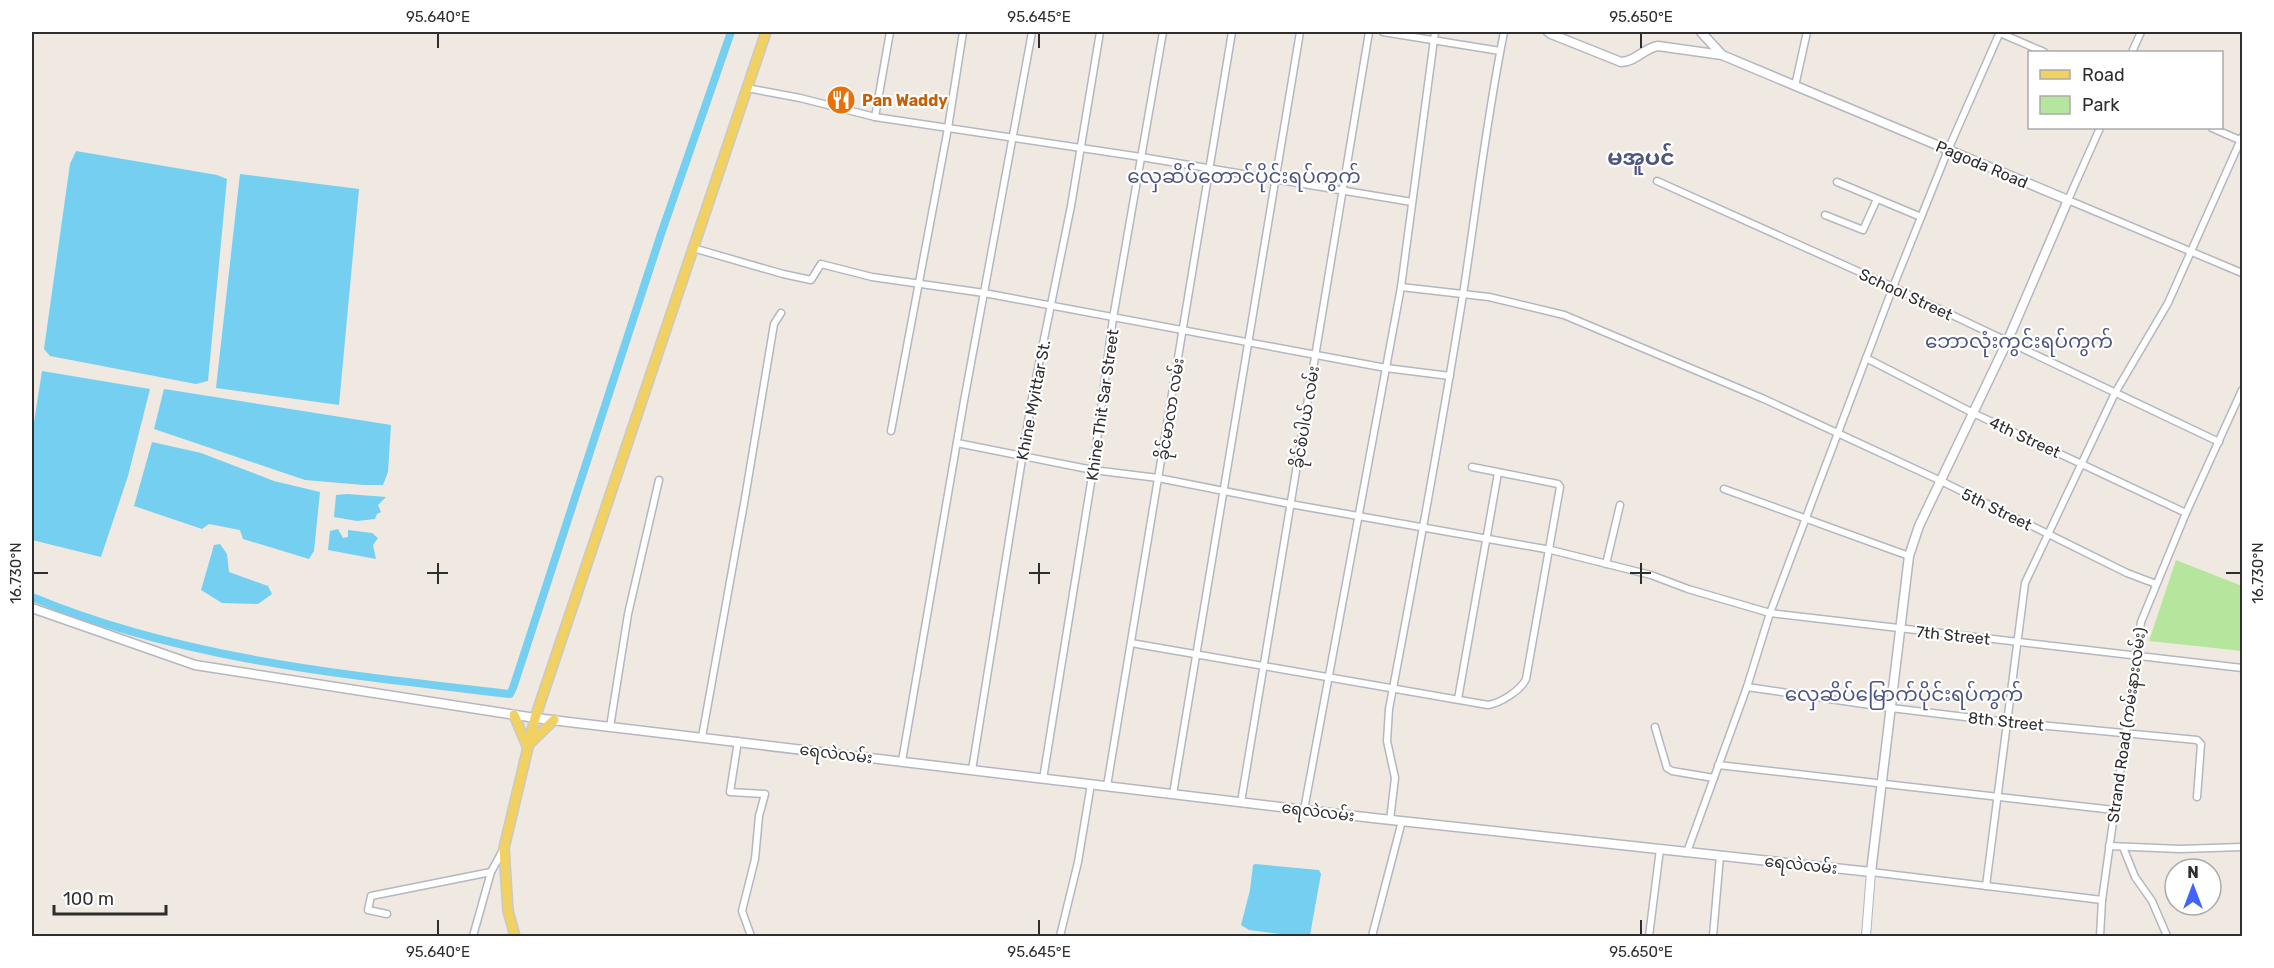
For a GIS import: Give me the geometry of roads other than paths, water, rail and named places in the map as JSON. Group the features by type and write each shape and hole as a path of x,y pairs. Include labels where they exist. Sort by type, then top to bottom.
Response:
{"main road":[{"path":"514,936 508,911 504,848 527,746 766,32"},
{"name":"Pagoda Road","path":"1548,32 1621,62 1629,61 1648,48 1658,46 1722,55 2068,200"},
{"name":"Pagoda Road","path":"1701,32 1722,55"},
{"path":"1871,872 1909,556 1919,526 2007,342 2068,200"},
{"name":"ရေလဲလမ်း","path":"32,608 195,665 514,715 1390,820 1871,872"},
{"path":"514,715 527,746"},
{"path":"527,746 554,720"}],"street":[{"path":"875,117 890,32"},
{"path":"891,431 948,128 963,32"},
{"path":"902,761 1032,32"},
{"name":"Khine Myittar St.","path":"972,770 1023,457 1100,32"},
{"name":"Khine Thit Sar Street","path":"1043,778 1093,470 1113,318 1163,32"},
{"name":"ခိုင်မာလာ လမ်း","path":"1107,786 1232,32"},
{"path":"1173,794 1300,32"},
{"name":"ခိုင်စံပါယ် လမ်း","path":"1241,802 1369,32"},
{"path":"1383,32 1500,51"},
{"path":"1304,810 1401,287 1435,32"},
{"path":"1390,820 1395,777 1387,741 1393,690 1450,376 1485,132 1504,32"},
{"path":"1795,86 1807,32"},
{"path":"1687,852 1747,687 1770,613 1893,287 1948,150 2000,32 2042,51"},
{"path":"2132,51 2141,32"},
{"path":"747,87 875,117 1080,147 1412,202"},
{"path":"2068,200 2100,129"},
{"path":"1986,886 2025,583 2115,393 2168,303 2242,139 2215,129"},
{"name":"School Street","path":"1657,181 1893,287 2219,442"},
{"path":"1837,182 1921,217"},
{"path":"1825,215 1863,230 1877,199"},
{"name":"Pagoda Road","path":"2068,200 2242,273"},
{"path":"693,248 812,280 821,264 872,277 984,293 1386,368 1450,376"},
{"name":"5th Street","path":"1401,287 1489,297 1564,315 1764,399 1941,481 2127,573 2156,584"},
{"path":"702,737 774,324 781,313"},
{"name":"4th Street","path":"1866,358 1973,413 2186,513"},
{"name":"Strand Road (ကမ်းနားလမ်း)","path":"2100,936 2109,846 2141,622 2186,513 2242,390"},
{"name":"7th Street","path":"957,444 1093,470 1158,478 1551,550 1651,575 1688,589 1770,613 2242,668"},
{"path":"1131,643 1393,690 1492,704 1524,684 1551,550 1560,485 1472,467"},
{"path":"1458,699 1498,473"},
{"path":"610,727 628,614 659,480"},
{"path":"1724,489 1909,556"},
{"path":"1606,564 1620,505"},
{"name":"8th Street","path":"1747,687 2007,722 2199,741 2196,797"},
{"path":"1655,727 1667,768 1672,771 1714,778"},
{"path":"738,741 730,792 765,794 759,816 755,859 742,911 751,936"},
{"path":"1718,765 2114,810"},
{"path":"1060,936 1078,862 1091,784"},
{"path":"1372,936 1402,821"},
{"path":"2109,846 2180,849 2242,847"},
{"path":"2124,847 2135,877 2151,901 2167,936"},
{"path":"473,936 491,872 504,848"},
{"path":"1649,936 1660,849"},
{"path":"1713,936 1720,855"},
{"path":"387,914 368,910 371,896 491,872"},
{"path":"1866,936 1871,872"},
{"name":"ရေလဲလမ်း","path":"1871,872 2102,900"}],"water":[{"path":"76,151 217,175 227,179 208,381 196,384 50,356 44,349 70,164"},
{"path":"240,174 359,189 339,405 216,388"},
{"path":"42,371 150,389 128,476 101,557 32,540 32,435"},
{"path":"164,389 391,425 388,472 383,485 305,480 154,429"},
{"path":"152,442 201,453 274,481 320,492 314,551 309,559 243,539 240,530 209,524 202,529 134,506"},
{"path":"336,495 386,497 378,505 381,512 375,519 357,521 334,517"},
{"path":"338,529 343,538 348,537 348,530 372,533 378,538 373,545 376,559 328,550 330,531"},
{"path":"220,544 227,554 229,572 268,586 272,594 258,604 222,603 201,590 214,545"},
{"path":"1255,864 1319,870 1321,874 1310,935 1297,936 1249,930 1241,925"}],"waterway":[{"path":"32,597 148,636 207,650 327,672 510,694 661,234 731,32"}],"place":[{"name":"Pan Waddy","path":"841,100"}],"district":[{"name":"မအူပင်","path":"1641,157"},
{"name":"လှေဆိပ်တောင်ပိုင်းရပ်ကွက်","path":"1244,176"},
{"name":"ဘောလုံးကွင်းရပ်ကွက်","path":"2019,341"},
{"name":"လှေဆိပ်မြောက်ပိုင်းရပ်ကွက်","path":"1904,694"}]}
